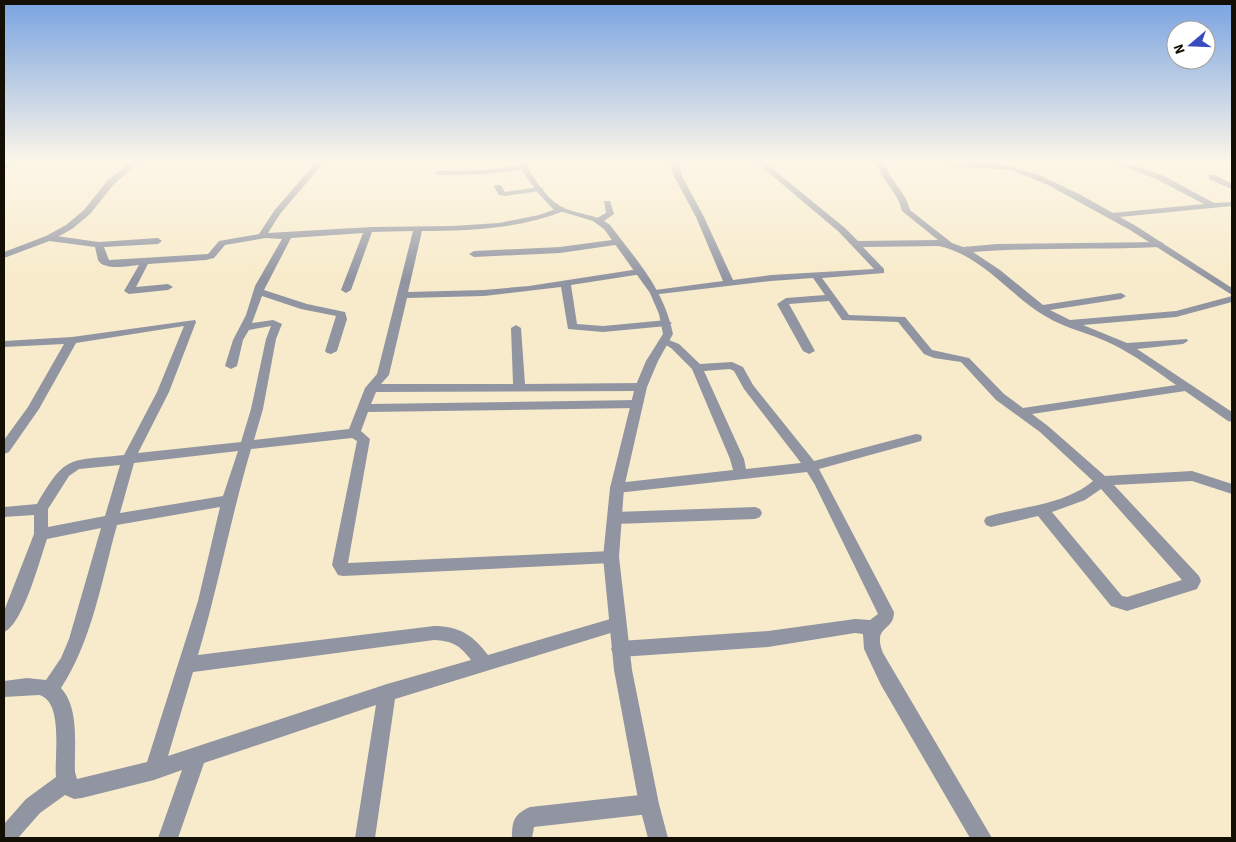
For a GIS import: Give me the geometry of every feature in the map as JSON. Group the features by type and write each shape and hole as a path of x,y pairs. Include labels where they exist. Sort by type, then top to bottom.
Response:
{"street":[{"path":"4,255 64,231 83,216 96,200"},
{"path":"264,236 263,232 288,200"},
{"path":"549,200 562,209 598,220 608,227 655,293 667,323 668,334 652,361 641,387 617,488 611,557 620,649 649,804 658,838"},
{"path":"691,200 729,283"},
{"path":"655,293 771,278 880,272 880,269 857,244 805,200"},
{"path":"904,200 906,211 948,244 962,250 996,272 1040,309 1125,347 1232,418"},
{"path":"1083,200 1159,244 1232,291"},
{"path":"1202,200 1213,206"},
{"path":"598,220 610,214 608,203"},
{"path":"1112,216 1232,204"},
{"path":"99,245 101,256 107,263 144,264 211,256 222,243 264,236 515,223 541,218 562,209"},
{"path":"354,433 371,388 383,375 418,228"},
{"path":"346,290 368,230"},
{"path":"232,366 238,340 251,315 258,291 288,236"},
{"path":"48,238 99,245 158,241"},
{"path":"474,254 560,250 619,242"},
{"path":"857,244 948,244"},
{"path":"962,250 997,247 1108,247 1159,244"},
{"path":"144,264 129,291 168,287"},
{"path":"402,295 484,293 566,284 639,272"},
{"path":"816,276 830,298 848,319 895,318 904,320 928,352 937,356 965,360 995,392 1044,430 1102,481 1193,581 1191,584 1122,604 1117,601 1041,509"},
{"path":"566,284 572,327 606,329 667,323"},
{"path":"258,291 305,307 341,314 342,319 330,351"},
{"path":"1040,309 1121,296"},
{"path":"809,350 782,304 786,301 830,298"},
{"path":"1068,323 1176,314 1232,298"},
{"path":"4,344 72,340 191,322 163,392 128,458 77,639 68,663 50,690"},
{"path":"154,770 206,601 229,500 264,381 271,339 277,324 244,327"},
{"path":"516,328 519,387"},
{"path":"4,450 33,409 68,344 72,340"},
{"path":"664,341 675,346 697,368 742,475"},
{"path":"1125,347 1183,341"},
{"path":"620,649 768,639 855,626 873,628 886,616 886,612 810,467 748,386 739,369 732,365 697,368"},
{"path":"371,388 641,387"},
{"path":"1021,412 1185,387"},
{"path":"363,408 637,404"},
{"path":"4,625 13,610 41,534 41,509 59,477 66,470 76,465 128,458 354,433 364,439 340,565 343,570 611,557"},
{"path":"617,488 810,467 916,438"},
{"path":"990,521 1041,509 1080,496 1094,489 1102,481 1192,476 1232,489"},
{"path":"41,534 229,500"},
{"path":"4,512 41,509"},
{"path":"615,518 755,513"},
{"path":"4,689 35,686 50,690 60,700 64,714 64,770 66,782 74,789 154,770 387,693 617,624"},
{"path":"873,628 872,646 887,679 982,838"},
{"path":"186,665 434,633 449,633 459,636 468,642 484,664"},
{"path":"365,838 387,693"},
{"path":"168,838 197,756"},
{"path":"5,838 33,806 66,782"},
{"path":"522,838 522,823 530,817 649,804"}]}
